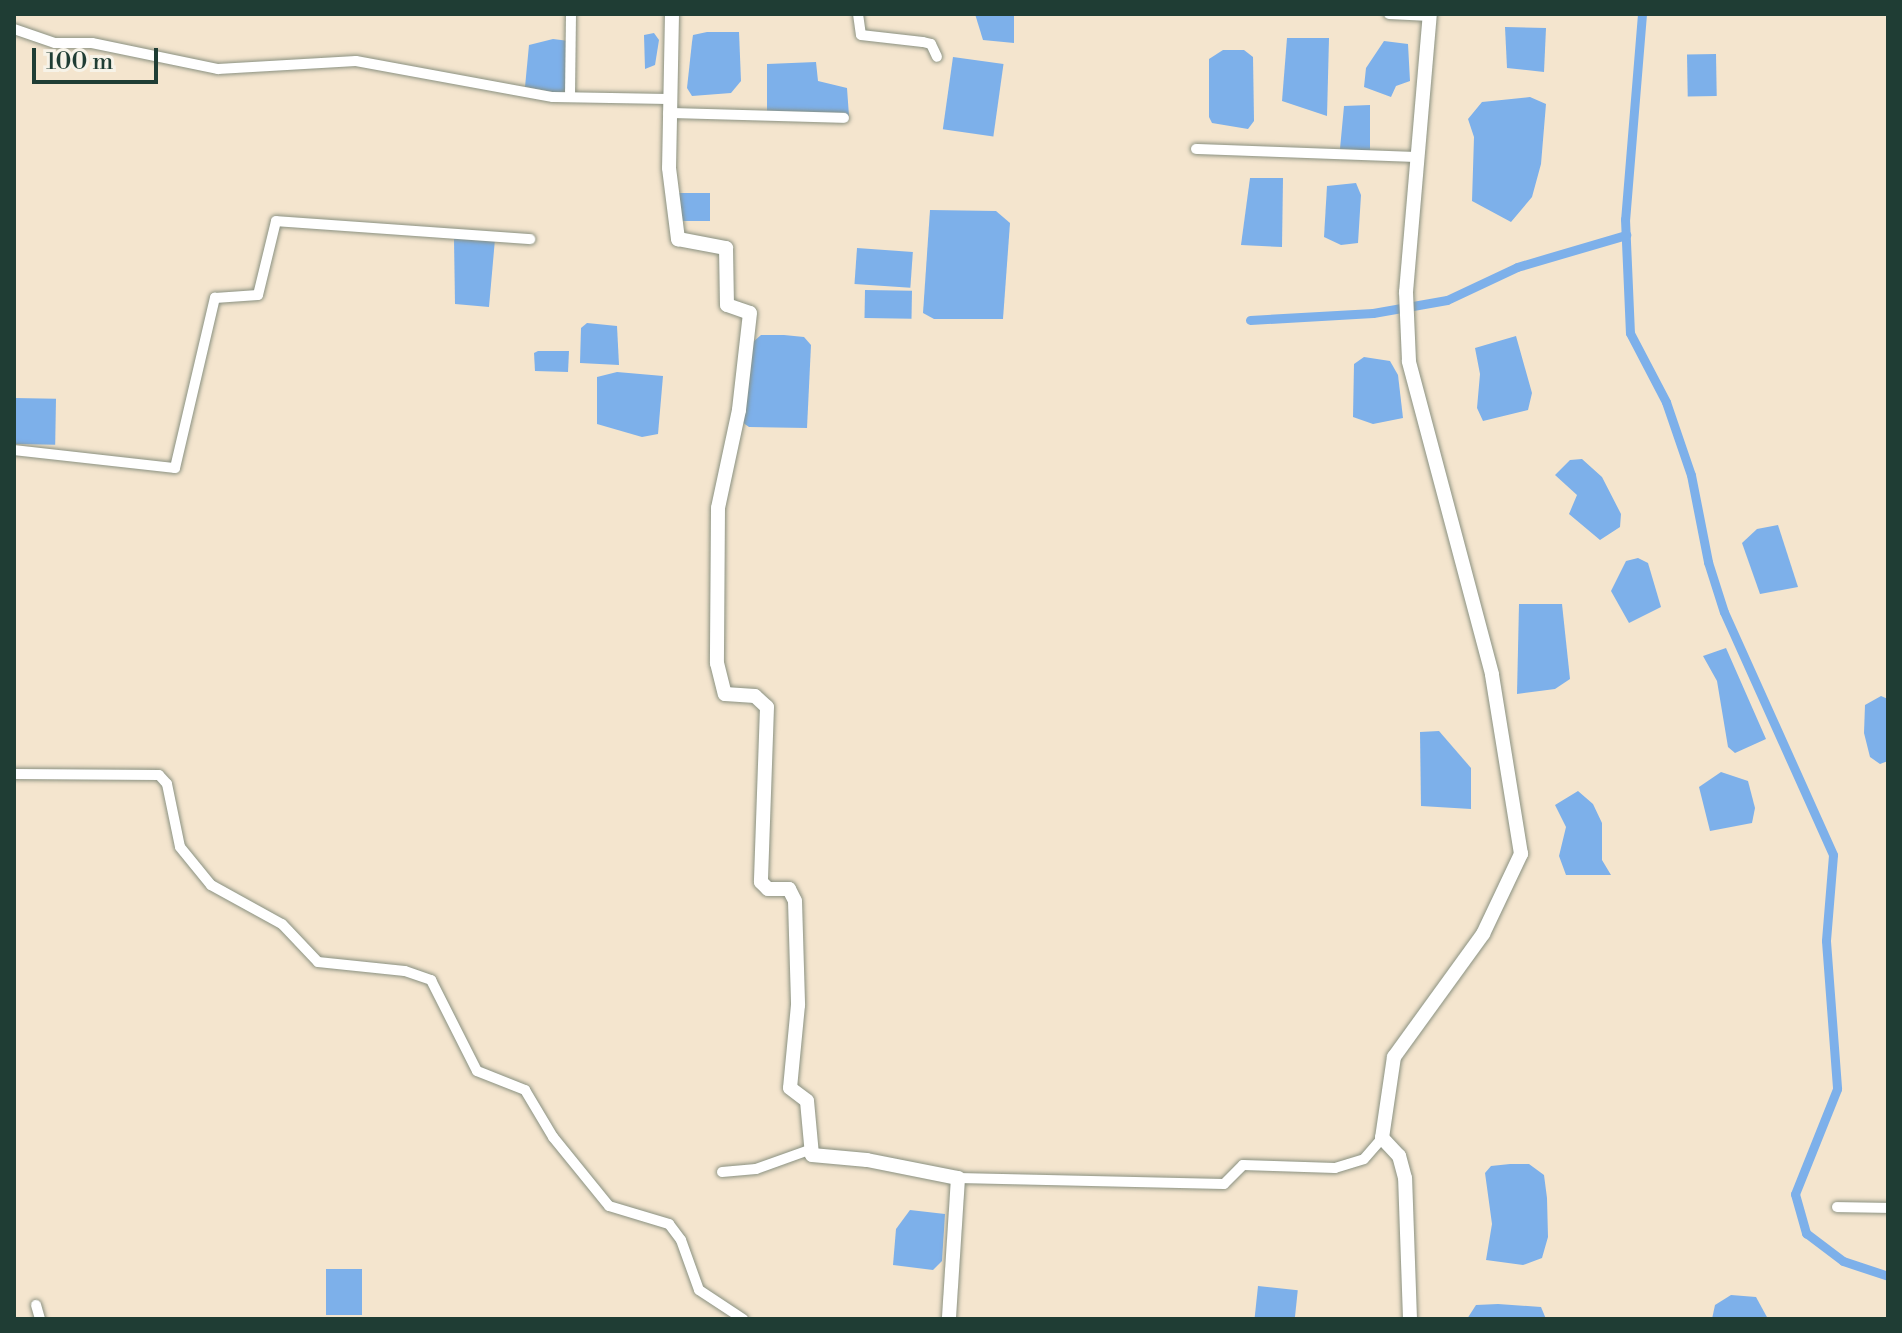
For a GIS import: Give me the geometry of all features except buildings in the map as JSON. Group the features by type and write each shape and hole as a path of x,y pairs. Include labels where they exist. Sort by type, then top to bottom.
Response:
{"main road":[{"path":"672,14 668,106 678,239 726,248 727,305 750,313 739,410 718,508 717,663 725,694 755,696 767,707 761,882 768,889 795,893 798,1005 790,1088 807,1101 809,1150 821,1158 867,1160 958,1178 949,1319"},
{"path":"1410,1319 1405,1178 1399,1156 1382,1138 1394,1057 1483,934 1521,854 1492,674 1420,407 1405,318 1430,15"}],"street":[{"path":"570,96 571,14"},
{"path":"858,14 861,35 931,44 937,57"},
{"path":"1389,14 1430,15"},
{"path":"14,29 55,43 92,43 218,69 356,61 442,80 570,96 844,118"},
{"path":"1196,149 1418,157"},
{"path":"14,450 175,468 215,298 258,295 276,221 530,239"},
{"path":"14,774 159,775 167,784 180,847 211,885 282,924 318,962 419,973 431,980 477,1071 525,1090 553,1137 609,1206 669,1224 681,1240 699,1290 743,1319"},
{"path":"958,1178 1224,1184 1243,1165 1335,1168 1364,1159 1382,1138"},
{"path":"722,1172 756,1169 809,1150"},
{"path":"1837,1207 1888,1208"},
{"path":"36,1305 40,1319"}],"water":[{"path":"975,14 1014,16 1014,43 983,40"},
{"path":"1505,27 1546,28 1544,72 1507,68"},
{"path":"739,32 741,81 731,93 692,96 687,88 693,35"},
{"path":"654,33 659,40 655,65 645,69 644,35"},
{"path":"1287,38 1329,38 1327,116 1282,101"},
{"path":"553,39 569,41 568,95 525,87 529,45"},
{"path":"1384,41 1408,44 1410,81 1396,86 1391,97 1364,87 1366,68"},
{"path":"1223,50 1244,50 1253,57 1254,121 1248,129 1212,123 1209,117 1209,59"},
{"path":"1716,54 1717,96 1688,96 1687,55"},
{"path":"953,57 1004,64 993,136 943,129"},
{"path":"816,62 818,81 847,88 849,116 767,113 767,64"},
{"path":"1530,97 1546,104 1541,164 1532,197 1511,222 1472,201 1474,137 1468,119 1482,102"},
{"path":"1370,105 1370,151 1340,149 1344,106"},
{"path":"1250,178 1283,178 1282,247 1241,245"},
{"path":"1356,183 1361,195 1358,243 1341,245 1324,237 1327,186"},
{"path":"679,193 710,193 710,221 679,221"},
{"path":"930,210 996,211 1010,223 1003,319 934,319 923,313"},
{"path":"454,239 495,239 489,307 455,304"},
{"path":"857,248 913,252 910,288 854,284"},
{"path":"865,290 912,291 912,319 865,318"},
{"path":"587,323 617,326 619,365 580,363 581,328"},
{"path":"761,335 804,337 811,345 807,428 749,427 742,422 753,342"},
{"path":"1516,336 1532,393 1528,410 1483,421 1477,408 1480,374 1475,348"},
{"path":"569,351 568,372 535,371 534,353"},
{"path":"1364,357 1390,361 1398,375 1403,418 1373,424 1353,417 1354,364"},
{"path":"617,372 663,376 658,434 642,437 597,424 597,377"},
{"path":"14,398 56,399 55,445 14,444"},
{"path":"1582,459 1602,477 1621,514 1620,527 1600,540 1569,514 1577,495 1555,475 1570,460"},
{"path":"1778,525 1798,587 1760,594 1742,543 1757,529"},
{"path":"1638,558 1648,563 1661,607 1629,623 1611,591 1626,561"},
{"path":"1519,604 1562,604 1570,679 1555,689 1517,694"},
{"path":"1726,648 1766,739 1735,753 1728,747 1717,681 1703,656"},
{"path":"1881,696 1888,699 1888,761 1880,764 1870,757 1864,733 1865,705"},
{"path":"1439,731 1471,768 1471,809 1421,806 1420,732"},
{"path":"1721,772 1748,781 1755,808 1752,823 1710,831 1699,787"},
{"path":"1578,791 1593,804 1602,823 1602,860 1611,875 1566,875 1559,856 1566,827 1555,805"},
{"path":"1529,1164 1544,1175 1547,1198 1548,1237 1542,1258 1523,1265 1486,1260 1492,1224 1485,1173 1491,1166"},
{"path":"910,1210 945,1214 942,1261 933,1270 893,1265 896,1229"},
{"path":"326,1269 362,1269 362,1315 326,1315"},
{"path":"1258,1286 1298,1290 1295,1319 1255,1319"},
{"path":"1731,1295 1756,1297 1768,1319 1712,1319 1715,1305"},
{"path":"1476,1305 1541,1307 1546,1319 1467,1319"}],"waterway":[{"path":"1642,14 1625,219 1630,333 1666,402 1691,475 1708,562 1724,612 1833,855 1826,941 1837,1089 1795,1194 1806,1233 1843,1261 1888,1276"},
{"path":"1250,320 1373,313 1447,300 1517,267 1626,235"}]}
